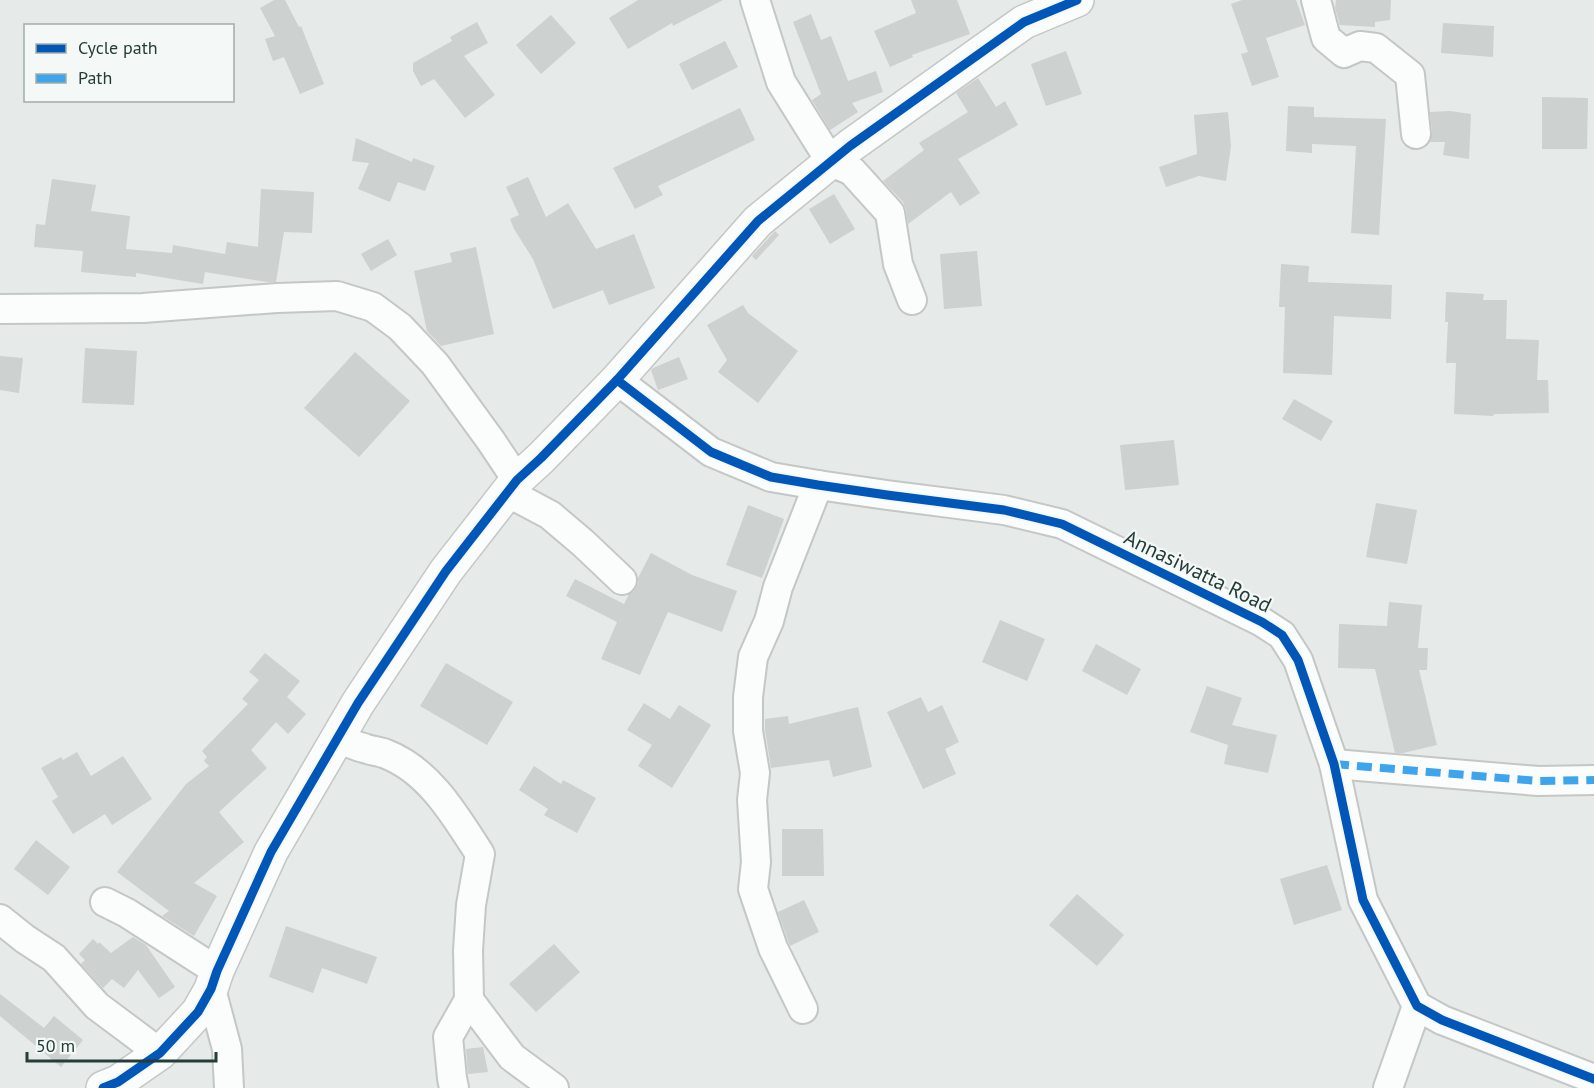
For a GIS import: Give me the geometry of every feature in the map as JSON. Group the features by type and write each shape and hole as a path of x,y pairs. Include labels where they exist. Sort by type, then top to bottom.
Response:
{"street":[{"path":"755,0 781,82 831,162 852,171 890,213 898,264 912,300"},
{"path":"103,1088 118,1082 160,1053 198,1012 271,852 358,703 446,571 512,486 617,380 758,221 860,139 1024,22 1077,0"},
{"path":"1316,0 1326,38 1344,53 1360,46 1376,48 1410,75 1416,134"},
{"path":"0,309 143,308 337,296 373,308 400,327 435,364 491,441 512,486 583,543 622,580"},
{"name":"Annasiwatta Road","path":"617,380 711,452 771,477 1004,510 1062,525 1262,622 1282,635 1298,660 1334,764 1363,900 1417,1006"},
{"path":"803,1009 773,948 753,889 756,862 752,800 755,773 748,731 748,697 753,657 769,621 778,587 818,485"},
{"path":"338,738 386,753 410,767 432,787 458,819 480,854 471,905 468,950 469,1000 448,1037 454,1088"},
{"path":"1334,764 1538,781 1594,780"},
{"path":"105,902 127,913 214,980 227,1049 229,1088"},
{"path":"0,919 54,958 97,1006 160,1053"},
{"path":"469,1000 512,1057 554,1088"},
{"path":"1388,1088 1417,1006 1442,1020 1594,1079"}],"building":[{"path":"274,0 285,0 299,27 301,26 324,84 300,94 284,57 273,61 265,39 275,36 260,8"},
{"path":"638,0 723,0 673,26 672,23 628,49 609,18"},
{"path":"911,0 957,0 970,34 912,55 913,57 890,67 874,31 916,13"},
{"path":"1242,0 1296,0 1305,25 1266,38 1279,77 1252,86 1241,54 1248,52 1231,4"},
{"path":"1336,0 1391,0 1390,20 1375,22 1375,27 1340,25 1335,8"},
{"path":"811,14 821,40 831,36 848,81 876,71 883,92 852,103 858,112 830,130 812,100 821,94 793,22"},
{"path":"551,15 576,43 541,74 516,45"},
{"path":"477,22 488,43 464,56 495,95 465,118 434,79 421,86 413,71 413,63 452,41 450,37"},
{"path":"1443,23 1494,26 1493,57 1441,53"},
{"path":"725,41 738,67 692,90 679,64"},
{"path":"1066,51 1082,94 1046,106 1031,64"},
{"path":"978,78 996,107 1005,101 1018,125 958,159 980,193 960,206 951,192 908,224 903,202 883,181 924,150 919,143 968,112 956,93"},
{"path":"1542,97 1588,98 1587,149 1542,149"},
{"path":"1288,106 1314,107 1314,117 1386,119 1379,235 1351,233 1356,146 1312,144 1312,153 1286,151"},
{"path":"740,108 755,140 658,186 663,195 635,209 613,168"},
{"path":"1450,111 1471,114 1469,159 1443,155 1445,142 1430,142 1432,132 1430,112"},
{"path":"1228,112 1231,146 1226,181 1199,176 1166,187 1159,167 1197,154 1194,115"},
{"path":"356,138 412,162 413,158 435,166 425,191 398,182 390,202 358,189 369,163 352,161"},
{"path":"528,177 546,217 568,203 596,249 634,234 655,288 609,305 603,290 553,309 533,259 510,219 519,215 506,187"},
{"path":"52,179 96,185 91,211 130,216 126,249 172,253 173,245 225,254 227,242 258,247 261,189 314,192 312,233 284,232 276,282 205,272 203,284 136,273 136,277 81,272 83,251 34,247 36,224 45,225"},
{"path":"834,194 855,229 830,244 809,209"},
{"path":"775,231 779,235 756,260 752,256"},
{"path":"388,239 397,255 371,271 361,254"},
{"path":"476,247 494,334 441,346 427,331 414,271 452,262 450,253"},
{"path":"977,251 982,306 944,309 940,254"},
{"path":"1281,264 1309,266 1308,282 1392,285 1391,319 1334,316 1332,375 1283,373 1285,307 1279,307"},
{"path":"1446,292 1484,294 1483,300 1507,300 1506,339 1539,340 1537,380 1548,380 1549,413 1494,414 1493,416 1454,414 1456,363 1446,363 1448,322 1445,322"},
{"path":"743,305 748,313 798,351 758,403 718,372 727,360 707,325"},
{"path":"85,348 137,351 134,405 82,403"},
{"path":"355,352 410,401 359,457 304,408"},
{"path":"0,356 23,358 19,393 0,390"},
{"path":"679,357 688,379 658,390 651,370"},
{"path":"1294,399 1333,421 1321,441 1282,419"},
{"path":"1174,440 1179,485 1125,490 1120,445"},
{"path":"1376,503 1417,510 1407,564 1366,557"},
{"path":"748,505 784,519 762,578 726,565"},
{"path":"651,553 692,575 737,591 722,632 668,612 640,675 601,659 617,622 566,596 575,579 624,604 638,584 638,578"},
{"path":"1389,602 1422,605 1418,648 1428,648 1427,670 1419,670 1437,745 1403,753 1395,753 1375,669 1338,668 1339,624 1387,626"},
{"path":"1000,620 1045,639 1027,681 982,662"},
{"path":"1096,644 1141,669 1127,695 1082,671"},
{"path":"265,653 300,681 287,697 306,714 288,734 276,722 251,750 267,768 219,812 244,842 194,883 217,896 194,936 162,916 169,911 117,872 186,784 209,766 204,761 207,757 202,751 248,704 242,699 259,680 249,672"},
{"path":"446,663 513,702 487,745 420,706"},
{"path":"1207,686 1242,698 1232,725 1277,735 1268,773 1224,764 1228,745 1190,732"},
{"path":"921,697 928,712 942,705 959,742 945,749 956,774 923,789 887,712"},
{"path":"644,703 670,719 679,705 711,725 672,788 638,766 652,745 627,730"},
{"path":"858,707 872,767 833,777 829,760 771,768 765,719 788,716 789,724"},
{"path":"77,752 91,776 123,756 152,799 112,825 105,814 73,834 52,801 58,797 41,768 61,757 63,760"},
{"path":"534,766 561,784 563,780 596,798 577,833 544,815 548,809 519,790"},
{"path":"782,829 823,829 824,876 782,876"},
{"path":"36,840 70,867 48,895 14,869"},
{"path":"1327,865 1342,910 1294,925 1280,879"},
{"path":"1077,894 1124,935 1097,966 1049,925"},
{"path":"804,900 819,932 790,946 778,912"},
{"path":"286,926 377,957 367,984 322,968 313,993 269,977"},
{"path":"133,937 146,945 175,987 159,998 138,970 124,988 112,979 103,988 81,964 85,960 79,954 93,939 111,953"},
{"path":"554,944 580,972 536,1012 509,984"},
{"path":"0,994 44,1028 54,1016 83,1040 61,1067 0,1016"},
{"path":"483,1047 488,1072 468,1074 466,1049"}],"marked path":[{"path":"1334,764 1538,781 1594,780"}],"cycle path":[{"path":"103,1088 118,1082 160,1053 198,1012 211,989 271,852 358,703 446,571 517,480 617,380 758,221 850,146 1024,22 1077,0"},
{"path":"617,380 711,452 771,477 1004,510 1062,524 1262,622 1282,635 1298,660 1334,764 1363,900 1417,1006 1442,1020 1594,1079"}]}
